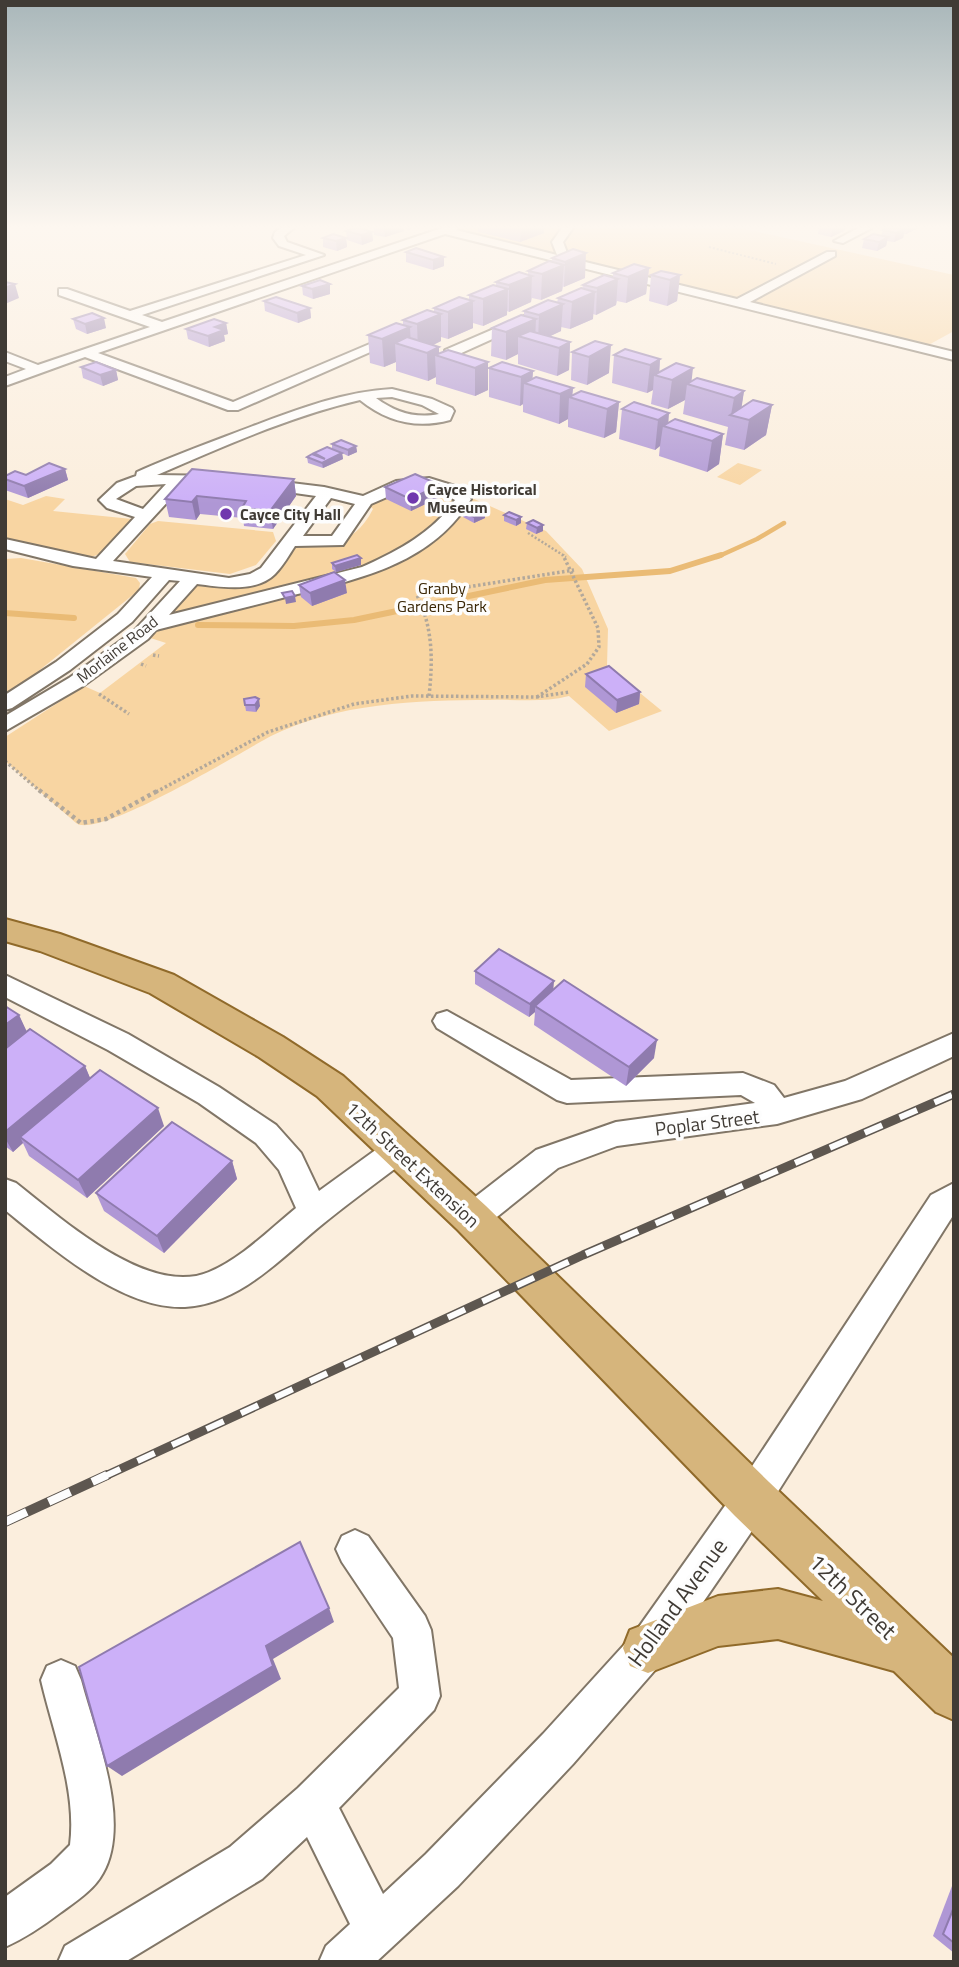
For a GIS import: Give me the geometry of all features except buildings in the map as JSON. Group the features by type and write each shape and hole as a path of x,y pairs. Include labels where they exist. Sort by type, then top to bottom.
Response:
{"main road":[{"name":"12th Street Extension","path":"5,930 49,942 162,984 271,1047 330,1086 472,1218 752,1499"},
{"name":"12th Street","path":"752,1499 954,1694"},
{"path":"648,1648 718,1621 778,1614 910,1651"}],"street":[{"path":"143,320 163,327"},
{"path":"5,382 184,320"},
{"path":"491,371 452,359 450,353 524,320"},
{"path":"807,320 954,356"},
{"path":"86,353 233,407 413,330"},
{"path":"5,356 37,369"},
{"path":"139,479 148,471 328,403 363,395"},
{"path":"233,407 230,416 258,430"},
{"path":"145,516 113,505 107,500 124,484 139,479 192,477 324,492 365,500"},
{"path":"100,565 180,479"},
{"path":"152,625 381,566 393,561 421,541 452,515 463,499 456,491 419,480 408,481 365,500 337,541 292,541"},
{"path":"5,544 43,555 100,565 229,583 255,578 267,572 324,497 324,492"},
{"name":"Morlaine Road","path":"5,704 63,666 125,618 165,574"},
{"name":"Morlaine Road","path":"5,725 85,676 152,625 194,577"},
{"path":"5,985 129,1049 209,1095 266,1134 290,1162 314,1213"},
{"path":"447,1021 567,1092 743,1084 764,1093 777,1112"},
{"name":"Poplar Street","path":"472,1218 547,1159 615,1133 777,1112 852,1091 954,1044"},
{"path":"5,1192 76,1248 119,1273 160,1289 185,1293 212,1285 258,1260 314,1213 398,1150"},
{"name":"Holland Avenue","path":"342,1962 442,1870 487,1824 648,1648 752,1499 942,1205 954,1196"},
{"path":"81,1962 246,1863 313,1803 420,1696 411,1630 355,1549"},
{"path":"5,1924 73,1875 91,1852 92,1810 61,1680"},
{"path":"313,1803 377,1930"}],"path":[{"path":"528,533 560,552 574,570 598,628 599,647 587,664 536,697"},
{"path":"429,696 433,663 428,615 417,595 574,570"},
{"path":"153,654 159,656"},
{"path":"141,664 146,666"},
{"path":"5,761 74,820 81,822 106,819 268,732 354,704 429,696 536,697 570,692"},
{"path":"99,694 129,714"}],"green space":[{"path":"808,320 954,320 954,331 923,348"},
{"path":"738,463 762,470 740,485 717,477"},
{"name":"Granby Gardens Park","path":"408,481 456,491 546,531 582,569 608,629 607,666 662,711 609,731 569,696 539,700 406,703 350,710 323,716 271,736 171,792 112,819 90,825 76,823 5,761 5,737 84,686 100,693 166,643 141,635 194,577 244,576 262,566 284,545 324,544 346,538 356,532 373,509 365,501"},
{"path":"46,496 65,499 53,511 132,519 107,548 89,557 52,552 5,538 5,499 23,505"},
{"path":"158,521 273,532 276,541 256,565 230,574 130,562 125,554 150,524"},
{"path":"21,558 136,578 140,583 139,590 5,698 5,559"}],"waterway":[{"path":"717,557 784,523"},
{"path":"198,625 294,626 354,620 545,580 670,571 721,555"},
{"path":"5,613 74,618"}],"railway":[{"path":"103,1477 583,1255 954,1094"},
{"path":"5,1522 107,1475"}],"place":[{"name":"Cayce Historical Museum","path":"413,498"},
{"name":"Cayce City Hall","path":"226,514"}]}
